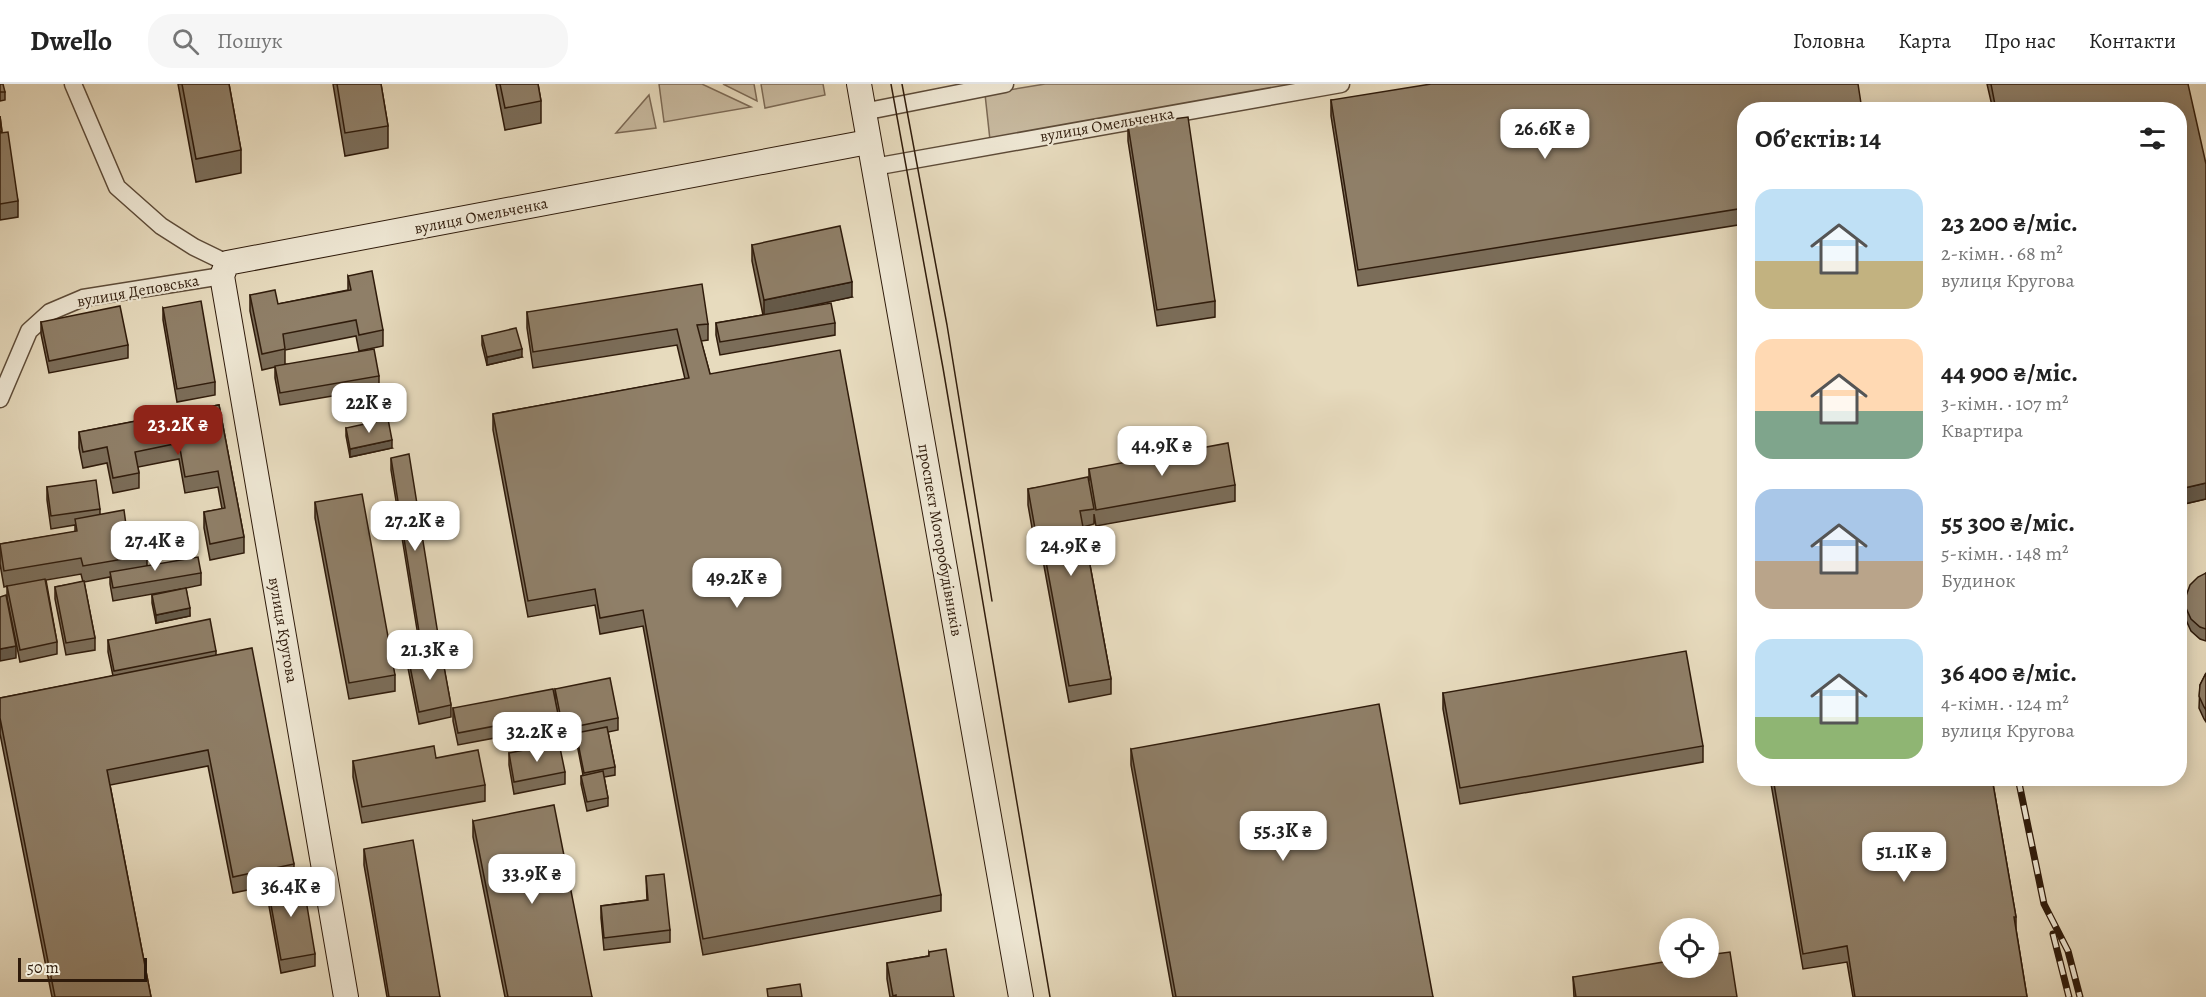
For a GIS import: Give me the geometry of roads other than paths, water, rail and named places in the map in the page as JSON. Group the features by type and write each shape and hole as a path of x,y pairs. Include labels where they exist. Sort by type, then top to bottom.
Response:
{"street":[{"path":"73,84 117,187 161,226 224,270"},
{"name":"проспект Моторобудівників","path":"859,84 1020,997"},
{"path":"863,112 1005,84"},
{"name":"вулиця Омельченка","path":"874,167 1341,84"},
{"name":"вулиця Омельченка","path":"224,270 868,142"},
{"name":"вулиця Деповська","path":"0,399 29,331 50,312 83,298 224,270"},
{"name":"вулиця Кругова","path":"224,270 346,997"}],"tram line":[{"path":"891,84 943,368 1050,997"},
{"path":"902,84 947,325 992,601"}],"railway":[{"path":"2020,786 2044,904 2068,951 2080,997"},
{"path":"2053,934 2069,997"}]}
